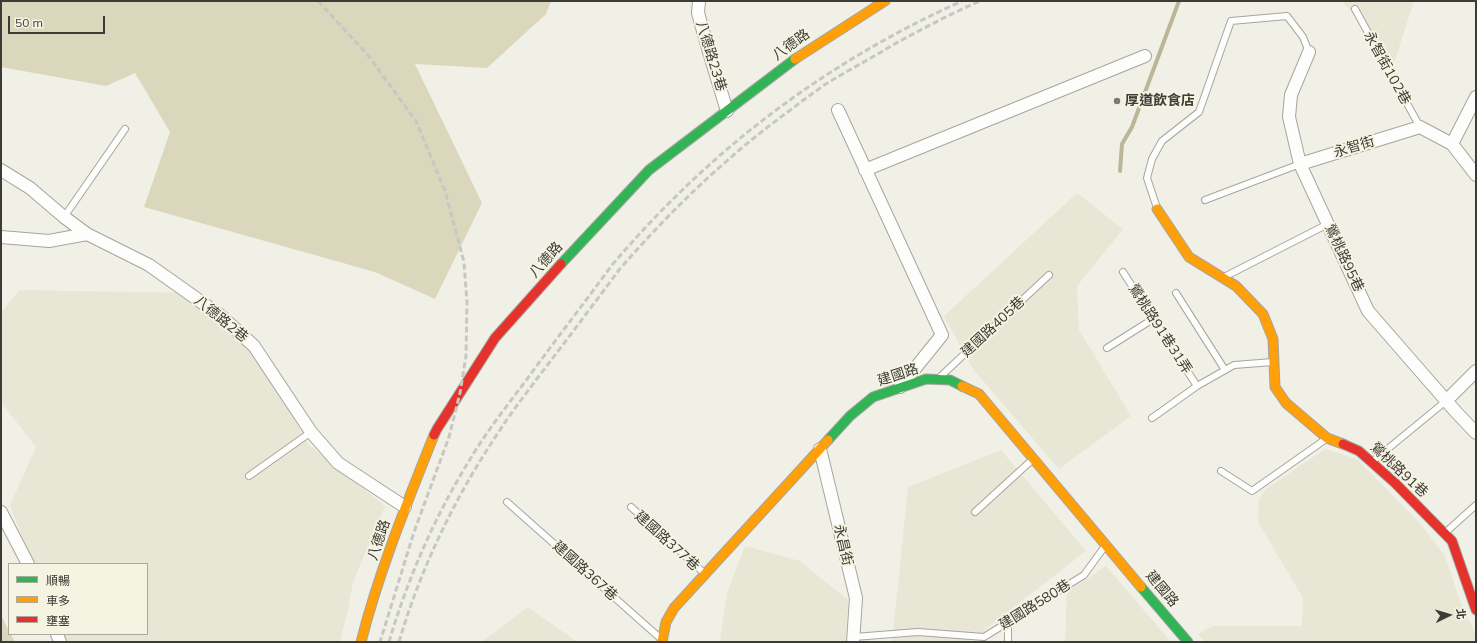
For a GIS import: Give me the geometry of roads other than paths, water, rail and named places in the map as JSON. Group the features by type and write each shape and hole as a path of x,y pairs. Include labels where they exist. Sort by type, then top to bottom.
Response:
{"street":[{"name":"八德路23巷","path":"699,1 698,13 727,111"},
{"name":"八德路","path":"361,642 366,619 405,507 437,429 495,338 569,255 649,170 806,51 885,1"},
{"name":"鶯桃路95巷","path":"1309,52 1291,95 1289,117 1300,164 1368,310 1446,401 1476,433"},
{"path":"865,170 1145,56"},
{"path":"1452,144 1476,97"},
{"path":"838,110 942,335 900,387"},
{"path":"1420,127 1452,144 1476,175"},
{"name":"永智街","path":"1300,164 1420,127"},
{"name":"八德路2巷","path":"1,170 30,188 64,217 87,234 150,265 222,316 254,346 311,432 338,463 405,507"},
{"name":"鶯桃路91巷","path":"1157,209 1189,257 1236,286 1263,314 1273,339 1275,386 1286,403 1327,438 1359,451 1395,483 1452,541 1476,610"},
{"path":"1,237 49,241 87,234"},
{"path":"1446,401 1476,371"},
{"name":"建國路","path":"662,641 666,622 674,608 850,416 873,397 900,387 926,380 950,380 979,394 1188,642"},
{"name":"永昌街","path":"820,448 856,598 853,640"},
{"path":"1,512 27,563"}],"lane":[{"name":"永智街102巷","path":"1355,9 1420,127"},
{"path":"1157,209 1147,178 1152,159 1162,141 1199,112 1231,21 1288,16 1303,36 1309,52"},
{"path":"64,217 124,129"},
{"name":"永智街","path":"1205,200 1300,164"},
{"path":"1223,278 1328,224"},
{"name":"鶯桃路91巷31弄","path":"1123,272 1197,386"},
{"name":"建國路405巷","path":"937,380 1049,275"},
{"path":"1176,293 1225,370"},
{"path":"1107,348 1153,319"},
{"name":"鶯桃路91巷31弄","path":"1152,418 1197,386 1234,365 1274,362"},
{"path":"1372,462 1446,401"},
{"path":"249,476 311,432"},
{"path":"1221,471 1252,492 1327,438"},
{"path":"975,512 1034,458"},
{"name":"建國路367巷","path":"507,502 662,641"},
{"path":"1445,533 1476,505"},
{"name":"建國路377巷","path":"631,507 704,574"},
{"name":"建國路580巷","path":"853,640 918,632 984,637 1084,575 1106,544"},
{"path":"1008,622 1008,642"}],"waterway":[{"path":"1120,171 1122,144 1132,127 1179,1"}],"railway":[{"path":"318,1 367,54 416,121 445,191 464,262 467,303 466,356 460,393 449,437 414,532 380,642"},
{"path":"389,642 405,594 424,546 459,478 493,425 612,265 650,223 689,184 730,147 772,113 816,82 863,53 911,26 962,1"},
{"path":"399,642 418,586 441,532 484,455 509,416 619,270 638,248 721,166 743,147 821,87 935,22 980,1"}],"place":[{"name":"厚道飲食店","path":"1117,101"}]}
